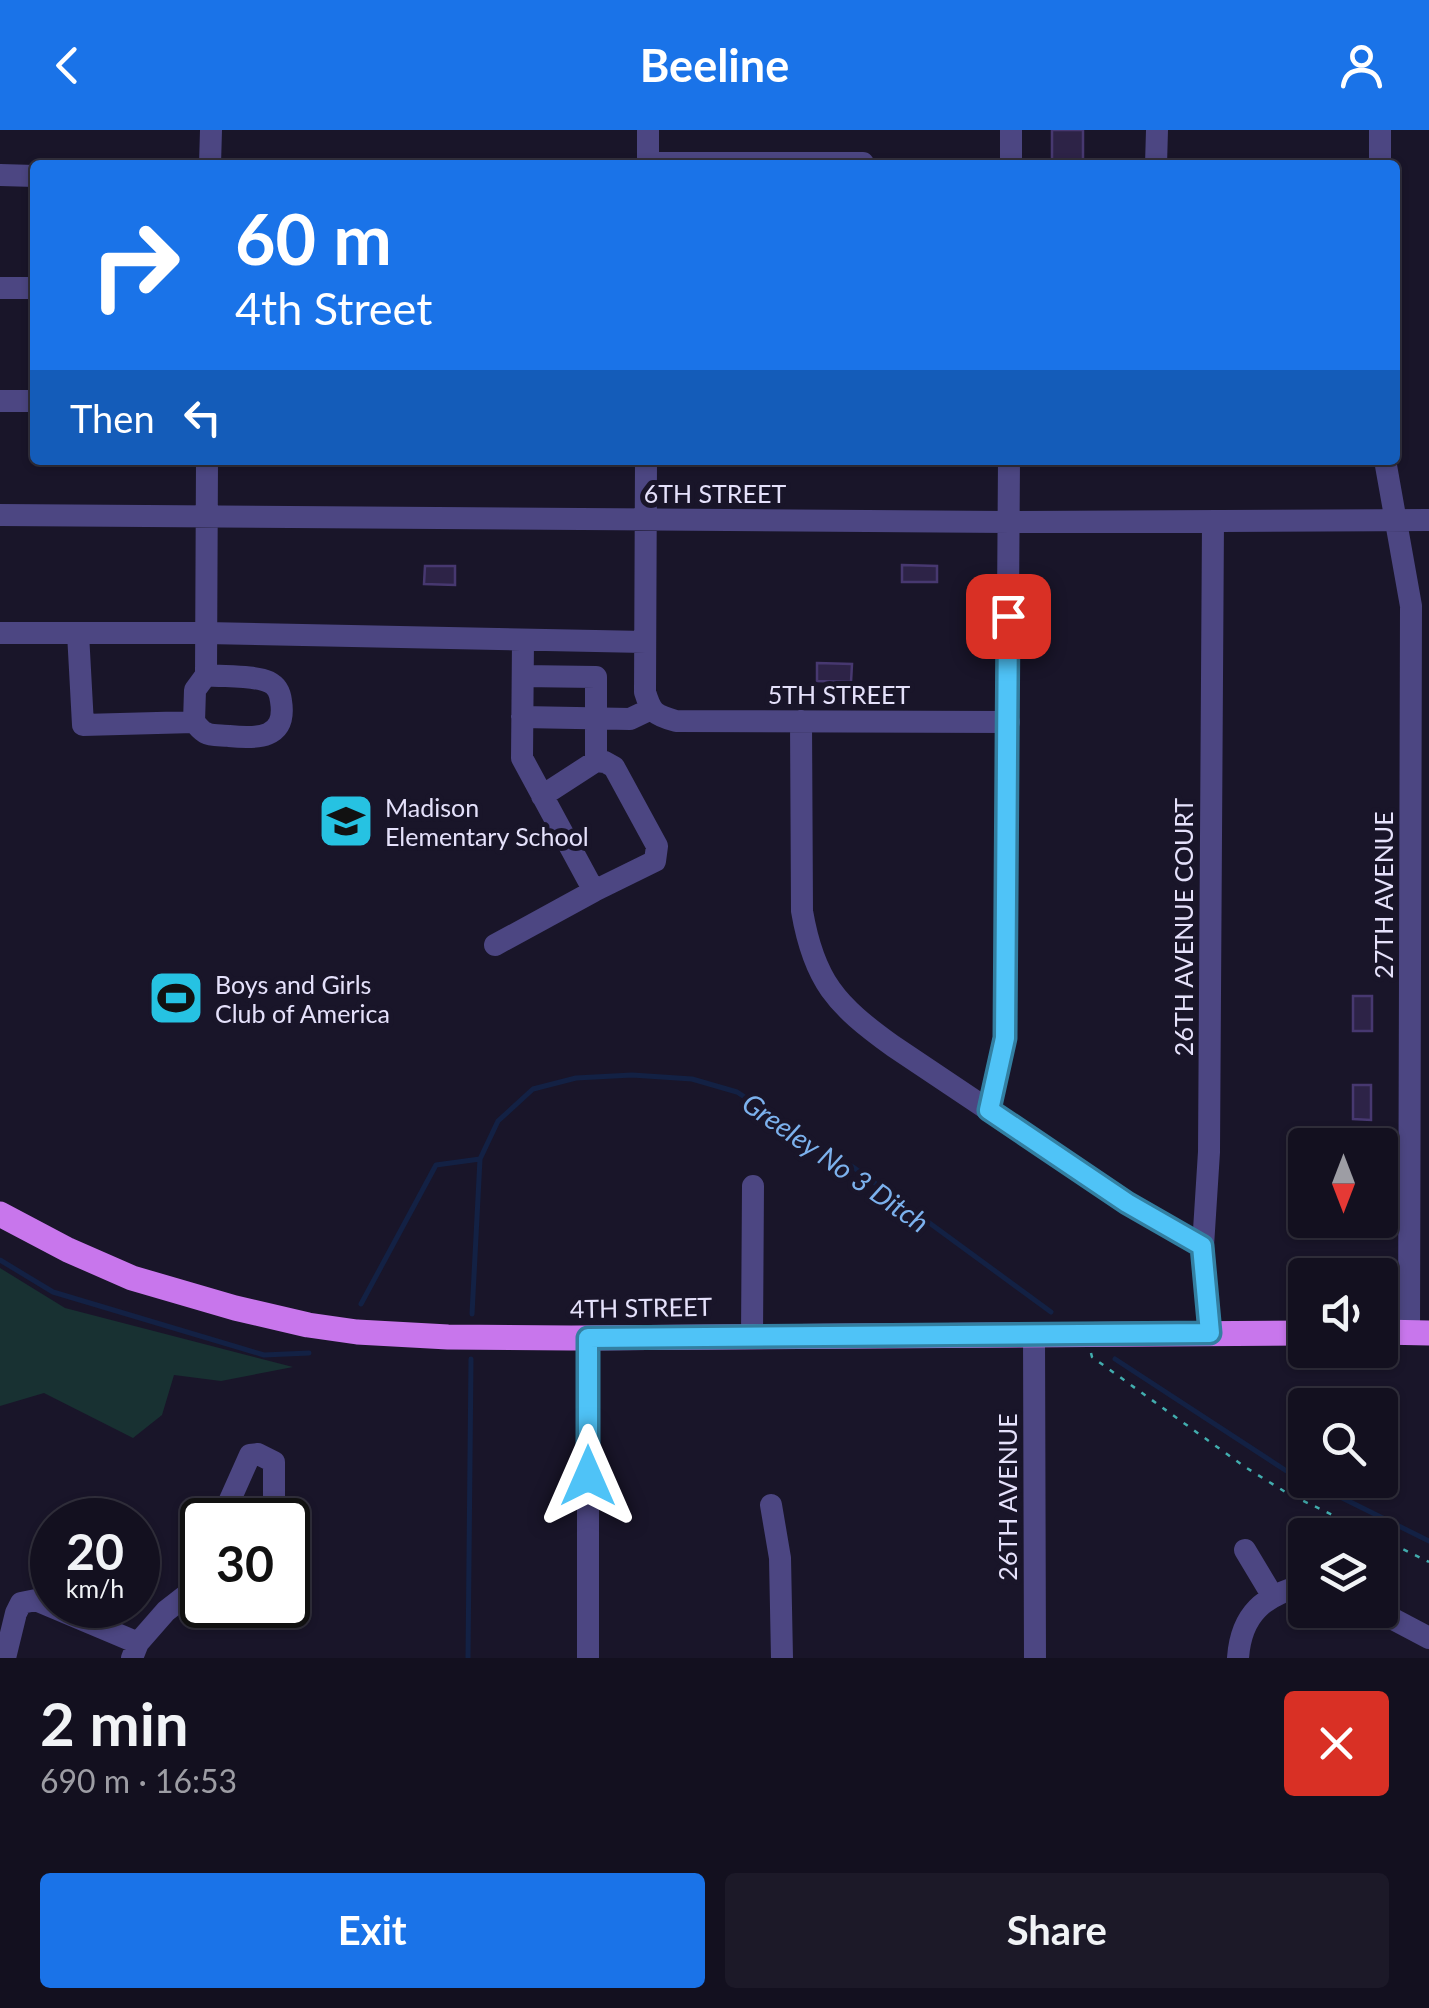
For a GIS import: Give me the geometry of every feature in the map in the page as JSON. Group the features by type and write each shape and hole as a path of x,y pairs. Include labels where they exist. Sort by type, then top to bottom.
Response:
{"main road":[{"name":"4TH STREET","path":"0,1214 132,1278 235,1308 357,1332 588,1338 1288,1333"}],"street":[{"path":"210,130 210,160"},
{"path":"648,130 648,160"},
{"path":"1011,130 1012,160"},
{"path":"1156,160 1157,130"},
{"path":"1380,130 1380,160"},
{"path":"0,175 30,176"},
{"path":"0,288 30,288"},
{"path":"0,401 30,402"},
{"path":"194,722 195,690 206,675 208,465"},
{"path":"646,465 645,692 660,714"},
{"path":"989,1110 1005,1038 1009,465"},
{"name":"27TH AVENUE","path":"1386,465 1411,606 1419,1332"},
{"name":"6TH STREET","path":"0,515 646,521 1429,520"},
{"name":"26TH AVENUE COURT","path":"1210,1333 1202,1246 1209,1152 1213,522"},
{"path":"0,633 645,642"},
{"path":"78,633 83,724 194,722 206,733 252,738 273,732 281,718 281,698 274,685 264,680 206,675"},
{"path":"523,640 522,758 594,891"},
{"path":"523,676 596,677 596,761"},
{"name":"5TH STREET","path":"522,717 630,719 660,714 676,721 1009,722"},
{"path":"802,721 802,911 807,942 818,972 837,1000 860,1023 989,1110 1127,1203 1202,1246"},
{"path":"495,945 655,861 658,846 614,767 606,762 596,761 542,796"},
{"path":"752,1186 752,1336"},
{"name":"26TH AVENUE","path":"1034,1336 1035,1658"},
{"path":"588,1338 588,1658"},
{"path":"231,1498 250,1455 258,1454 274,1462 274,1498"},
{"path":"771,1504 780,1558 782,1658"},
{"path":"1245,1550 1272,1596"},
{"path":"1238,1658 1248,1620 1272,1596 1288,1591"},
{"path":"5,1658 21,1603 36,1600 135,1651 166,1610 180,1600"},
{"path":"1398,1622 1429,1638"}],"path":[{"path":"1092,1357 1245,1467 1339,1518"},
{"path":"1398,1547 1429,1562"}],"green space":[{"path":"0,1268 65,1308 293,1367 221,1381 174,1375 162,1415 133,1438 44,1393 0,1406"}],"building":[{"path":"1052,130 1083,130 1083,160 1052,160"},
{"path":"902,565 937,566 937,582 902,582"},
{"path":"425,566 455,566 455,585 424,584"},
{"path":"817,663 852,664 851,682 817,681"},
{"path":"1353,996 1372,996 1372,1031 1353,1031"},
{"path":"1353,1085 1371,1085 1371,1120 1353,1119"}],"waterway":[{"name":"Greeley No 3 Ditch","path":"361,1304 436,1165 480,1159 498,1121 533,1089 576,1078 632,1075 692,1079 737,1092 853,1167 1051,1312"},
{"path":"472,1314 480,1159"},
{"name":"Greeley No 3 Ditch","path":"0,1260 53,1292 264,1355 309,1353"},
{"path":"468,1658 471,1359"},
{"name":"Greeley No 3 Ditch","path":"1115,1359 1288,1472"},
{"name":"Greeley No 3 Ditch","path":"1342,1498 1429,1541"}],"place":[{"name":"Madison Elementary School","path":"346,821"},
{"name":"Boys and Girls Club of America","path":"176,998"}],"route":[{"path":"588,1476 588,1338 1210,1333 1202,1246 1127,1203 989,1110 1005,1038 1008,616"}]}
